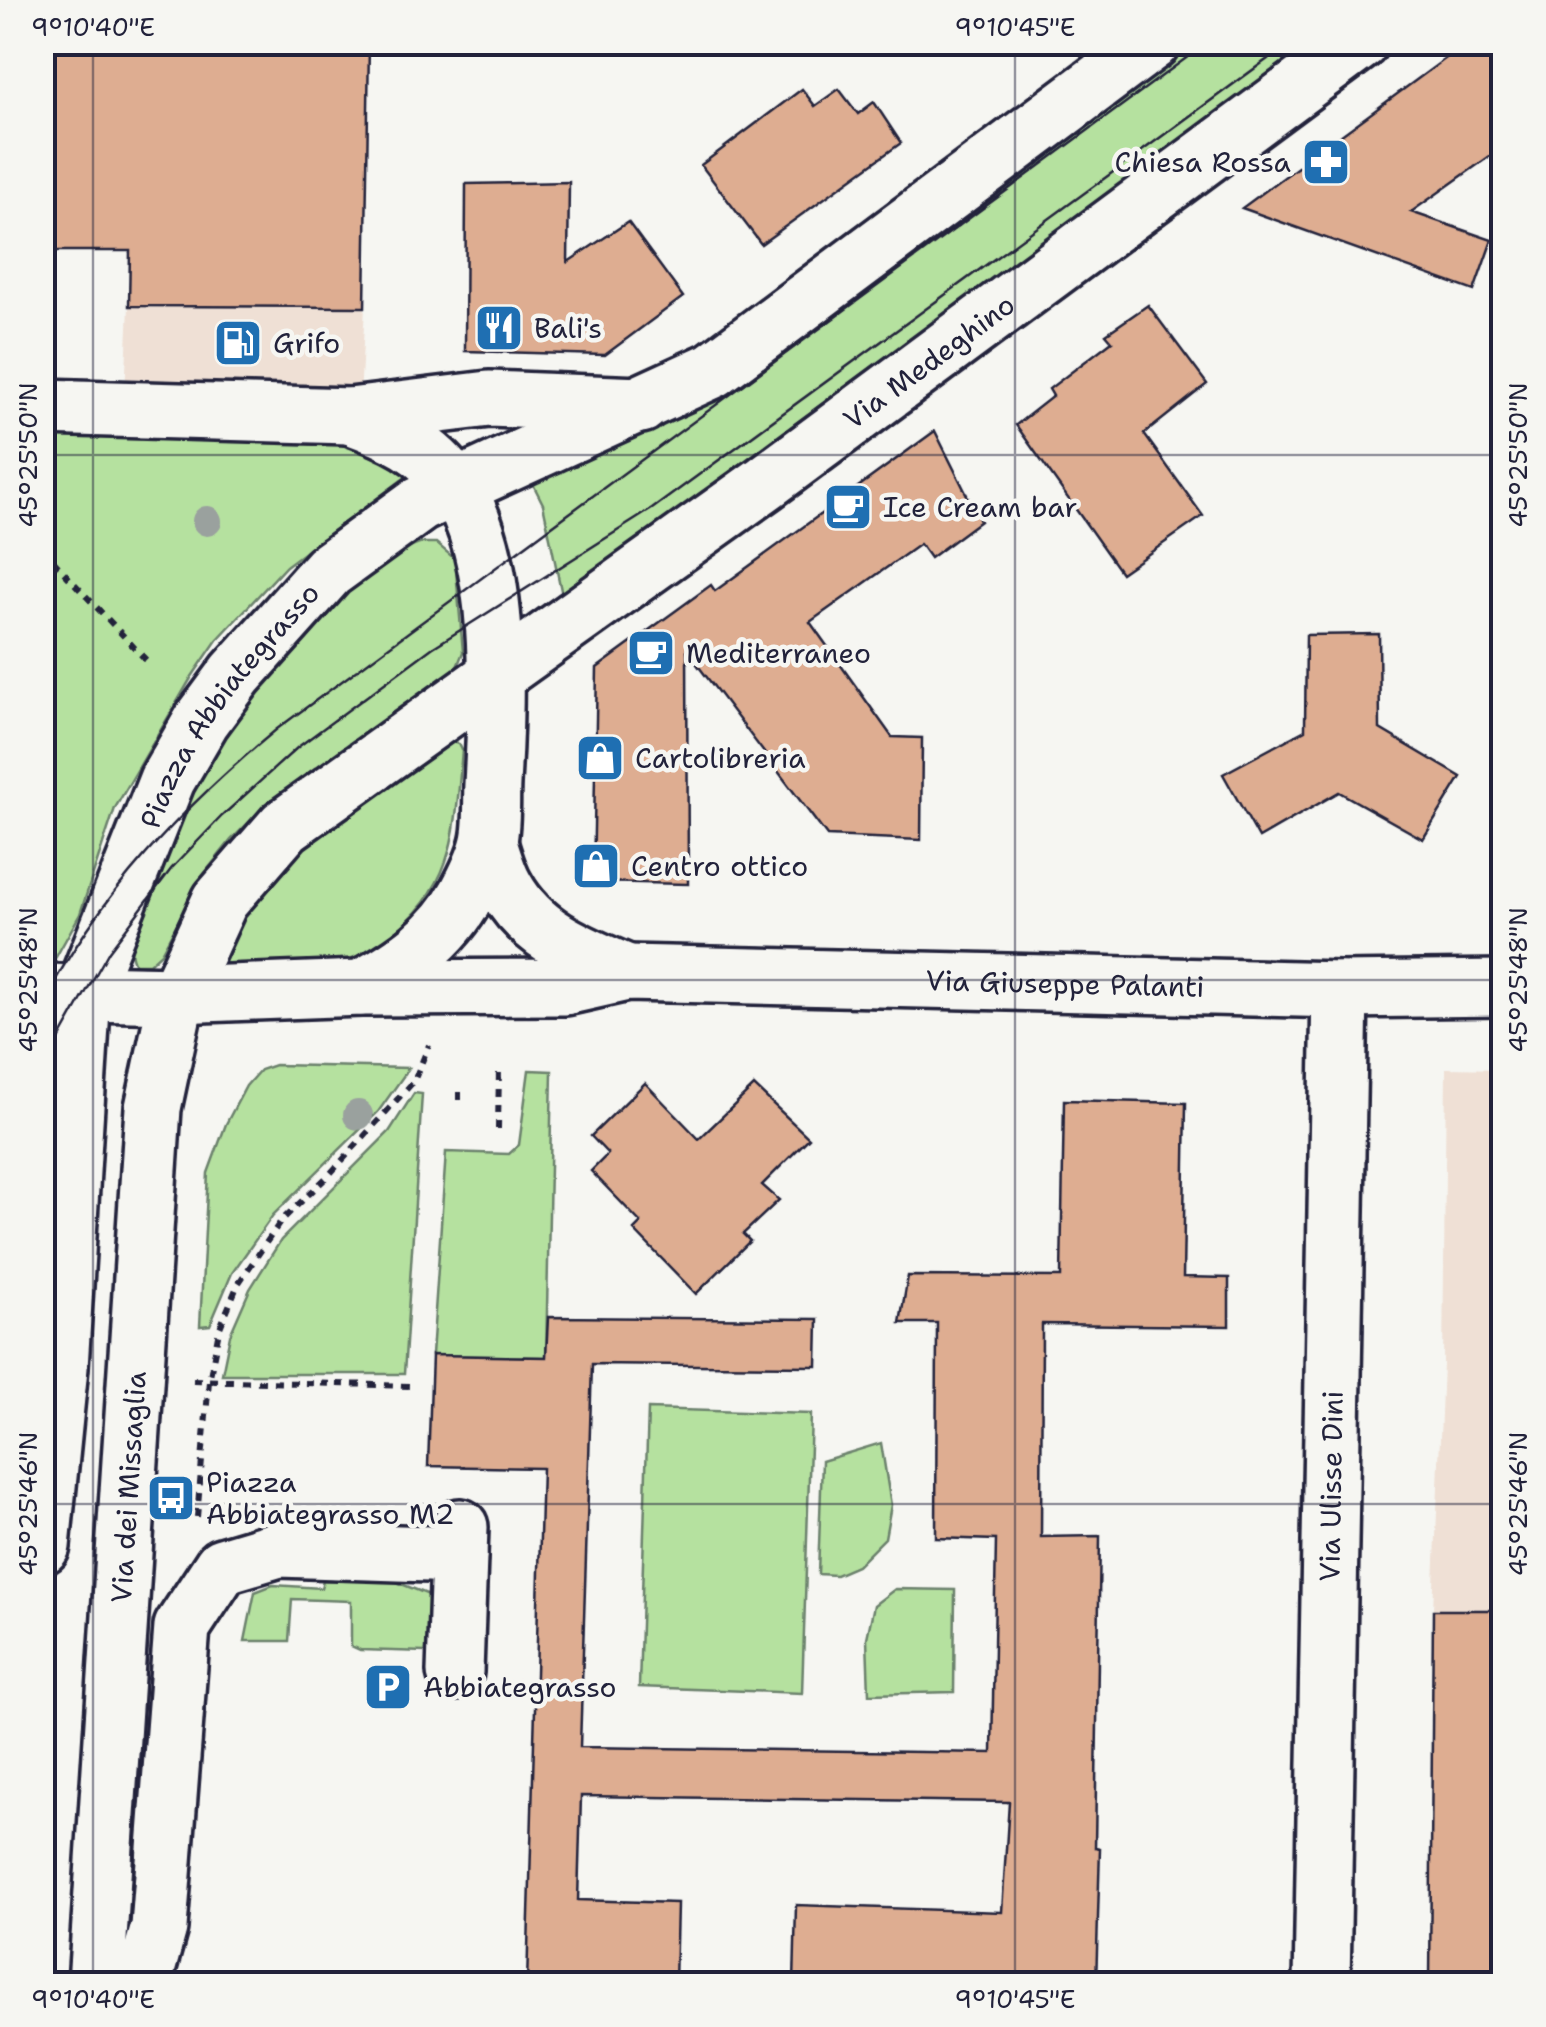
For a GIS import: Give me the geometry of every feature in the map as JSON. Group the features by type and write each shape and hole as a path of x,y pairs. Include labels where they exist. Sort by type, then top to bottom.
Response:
{"main road":[{"path":"42,407 350,416 489,399 642,405 712,370 1152,42"},
{"name":"Via Medeghino","path":"495,676 781,472 1360,42"},
{"name":"Piazza Abbiategrasso","path":"63,992 166,780 202,720 236,674 328,571 420,504 642,405"},
{"path":"350,416 390,430 422,449 457,489 473,524 487,574 495,676 489,844 466,896 440,932 410,961 361,988"},
{"path":"177,995 220,901 286,826 495,676"},
{"path":"489,844 505,888 535,926 572,950 627,973"},
{"path":"42,1546 60,1367 63,992 177,995 361,988 565,987 627,973"},
{"name":"Via Giuseppe Palanti","path":"627,973 1340,990 1504,988"},
{"name":"Via Ulisse Dini","path":"1322,1984 1340,990"},
{"name":"Via dei Missaglia","path":"96,1984 152,1108 177,995"},
{"path":"143,1984 159,1927 182,1627 222,1566 279,1550 460,1541 456,1672"}],"path":[{"path":"42,550 146,660"},
{"path":"197,1523 209,1382 219,1330 238,1284 281,1221 329,1175 414,1080 438,1030"},
{"path":"498,1129 499,1068"},
{"path":"459,1092 459,1106"},
{"path":"186,1380 412,1386"}],"shaded area":[{"path":"141,43 369,43 360,398 125,393"},
{"path":"1446,1068 1503,1069 1503,1984 1430,1984 1433,1610 1443,1364"}],"green space":[{"path":"1181,43 1313,43 562,595 543,504 532,482 634,438 718,384"},
{"path":"43,430 313,438 362,452 407,476 286,566 217,640 115,808 80,914 52,964 43,964"},
{"path":"422,543 436,543 455,559 463,652 455,672 263,808 204,874 161,953 149,964 135,964 131,948 136,928 179,817 206,762 258,689 324,614 392,558"},
{"path":"451,742 459,744 462,750 454,830 440,876 411,917 375,947 334,964 225,964 221,955 239,920 289,859 352,808"},
{"path":"275,1065 409,1068 378,1112 273,1215 232,1273 210,1325 200,1326 208,1173 226,1124 246,1086 260,1070"},
{"path":"529,1070 552,1071 546,1357 432,1355 446,1152 509,1154 519,1145"},
{"path":"414,1093 422,1094 404,1374 222,1374 230,1335 250,1289 281,1240 389,1132"},
{"path":"648,1409 811,1414 802,1693 639,1687"},
{"path":"881,1443 891,1505 885,1538 857,1566 836,1575 818,1574 822,1461"},
{"path":"323,1580 394,1581 429,1595 433,1621 426,1652 360,1650 351,1646 351,1601 292,1599 289,1641 245,1641 255,1592 273,1585 321,1588"},
{"path":"895,1589 955,1590 954,1692 869,1694 867,1638 874,1605"}],"building":[{"path":"46,42 369,42 365,307 129,306 130,251 42,251"},
{"path":"1468,42 1504,42 1504,146 1411,212 1492,240 1474,291 1242,208"},
{"path":"802,89 815,106 839,89 858,114 874,102 901,143 761,244 701,165"},
{"path":"569,182 568,262 628,222 683,297 605,355 465,351 466,184"},
{"path":"1148,305 1207,384 1144,434 1203,516 1121,573 1016,425 1053,396 1049,389 1112,341 1106,334"},
{"path":"935,431 980,521 930,558 920,544 810,622 892,737 922,738 921,840 827,836 687,651 688,884 593,882 597,668 711,585 715,591"},
{"path":"1379,634 1380,729 1461,777 1423,839 1339,792 1259,838 1223,774 1305,730 1306,635"},
{"path":"645,1083 699,1139 754,1086 809,1138 762,1185 779,1200 743,1234 750,1241 696,1294 634,1230 641,1223 591,1171 608,1154 591,1136"},
{"path":"1064,1100 1186,1103 1183,1277 1229,1278 1229,1326 1042,1324 1041,1537 1100,1536 1096,1984 794,1984 796,1905 1002,1912 1009,1802 581,1796 578,1900 677,1903 675,1984 527,1984 542,1468 428,1466 432,1355 546,1357 548,1317 818,1319 817,1366 592,1364 580,1747 992,1753 996,1540 936,1538 937,1323 900,1323 908,1276 1061,1277"},
{"path":"1433,1610 1504,1610 1504,1984 1430,1984"}],"tram line":[{"path":"42,1005 117,889 176,821 277,729 1208,42"},
{"path":"42,1070 109,951 172,868 298,747 432,648 652,509 1291,42"}],"place":[{"name":"Chiesa Rossa","path":"1326,162"},
{"name":"Bali's","path":"499,328"},
{"name":"Grifo","path":"238,343"},
{"name":"Ice Cream bar","path":"848,507"},
{"name":"Mediterraneo","path":"651,653"},
{"name":"Cartolibreria","path":"600,758"},
{"name":"Centro ottico","path":"596,866"},
{"name":"Piazza Abbiategrasso M2","path":"171,1498"},
{"name":"Abbiategrasso","path":"388,1687"}]}
